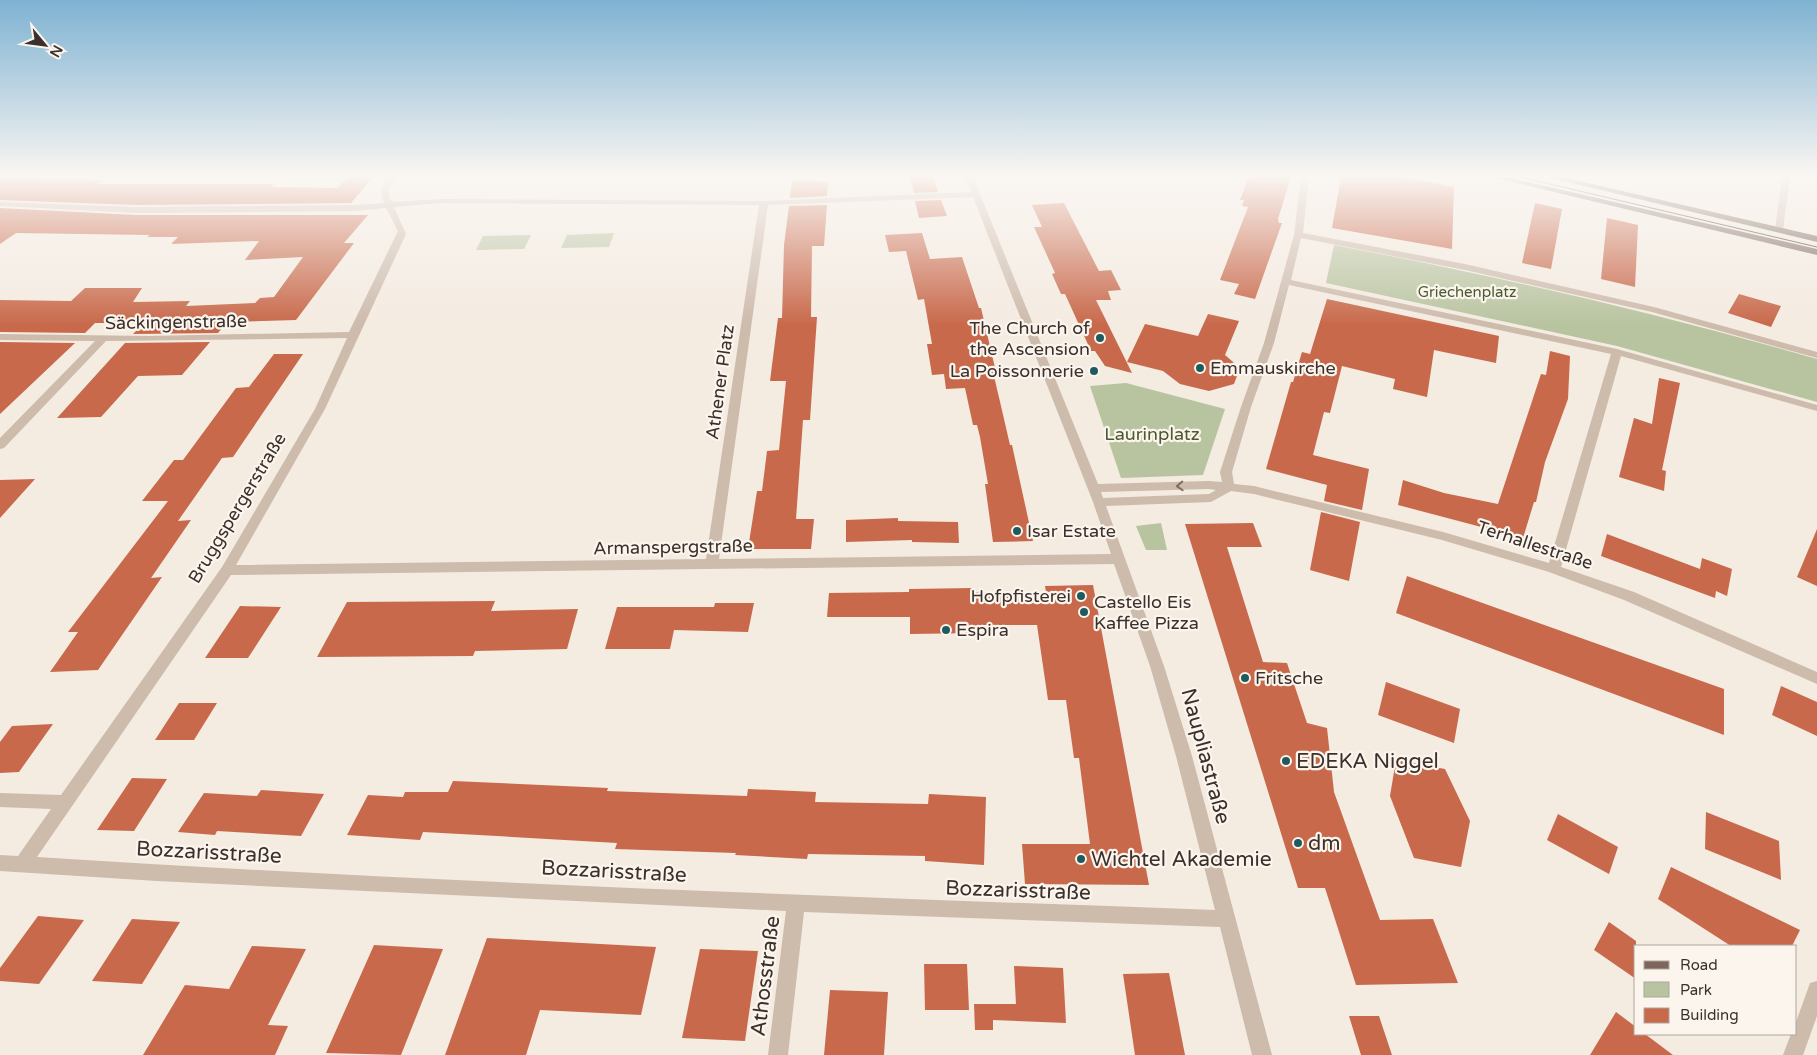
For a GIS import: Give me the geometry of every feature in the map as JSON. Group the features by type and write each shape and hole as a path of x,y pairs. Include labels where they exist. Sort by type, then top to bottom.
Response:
{"main road":[{"path":"1707,226 1817,252"},
{"path":"1763,226 1817,239"}],"street":[{"name":"Bruggspergerstraße","path":"23,863 67,802 195,613 227,570 320,410 353,335 402,234 400,226"},
{"name":"Athener Platz","path":"712,565 761,226"},
{"path":"989,226 1120,559"},
{"path":"1229,487 1226,472 1246,407 1269,343 1299,226"},
{"path":"1298,235 1465,267 1654,310 1817,355"},
{"path":"1286,282 1617,352 1817,408"},
{"name":"Säckingenstraße","path":"0,337 103,339 353,335"},
{"path":"0,445 103,339"},
{"path":"1554,569 1617,352"},
{"path":"1093,488 1209,485 1229,487"},
{"path":"1098,502 1211,498 1229,487"},
{"name":"Terhallestraße","path":"1229,487 1279,494 1443,536 1554,569 1629,596 1817,678"},
{"name":"Armanspergstraße","path":"227,570 1120,559"},
{"name":"Naupliastraße","path":"1120,559 1175,724 1262,1055"},
{"path":"0,801 67,802"},
{"name":"Bozzarisstraße","path":"0,863 157,873 796,903 1226,919"},
{"name":"Athosstraße","path":"778,1055 796,903"},
{"path":"1793,1055 1817,990"}],"green space":[{"path":"614,233 609,247 561,248 567,235"},
{"path":"531,235 524,249 476,250 483,236"},
{"name":"Griechenplatz","path":"1334,245 1456,269 1577,296 1817,359 1817,402 1617,346 1326,283"},
{"name":"Laurinplatz","path":"1126,383 1225,409 1203,475 1121,478 1090,386"},
{"path":"1161,523 1167,550 1146,550 1136,526"}],"building":[{"path":"0,226 358,226 344,243 354,243 296,320 227,322 218,333 133,334 144,323 95,323 85,333 0,332 0,300 71,301 85,288 142,288 133,302 190,301 186,306 255,303 260,298 274,297 303,257 245,260 259,241 171,244 178,237 147,237 150,235 16,233 0,244"},
{"path":"786,226 825,226 824,246 812,246 811,317 817,317 810,420 803,420 796,519 814,519 811,549 748,549 757,491 762,491 767,451 779,450 786,381 770,381 778,318 782,318 784,245"},
{"path":"1076,226 1099,271 1111,270 1121,290 1108,291 1111,300 1096,300 1132,373 1105,366 1095,351 1091,351 1065,294 1061,294 1052,274 1055,273 1034,227"},
{"path":"1241,226 1281,226 1255,299 1234,294 1239,284 1220,280"},
{"path":"1332,226 1453,226 1452,249 1332,228"},
{"path":"1530,226 1559,226 1551,269 1522,263"},
{"path":"1606,226 1638,226 1635,287 1601,279"},
{"path":"922,233 930,259 962,257 979,308 981,308 996,372 993,372 1010,445 1012,445 1033,541 993,542 985,484 988,484 980,437 977,425 973,425 965,388 946,389 944,374 932,375 927,344 932,344 924,299 918,300 906,251 889,252 885,235"},
{"path":"1739,294 1781,306 1771,327 1728,313"},
{"path":"1327,299 1499,336 1496,363 1434,350 1427,397 1393,389 1395,379 1342,366 1330,413 1324,412 1313,455 1369,469 1362,510 1324,501 1327,485 1266,469 1291,382 1293,382 1302,352 1310,354"},
{"path":"1208,314 1239,321 1225,355 1240,368 1234,384 1209,391 1180,384 1163,371 1127,362 1145,324 1198,336"},
{"path":"0,342 75,343 0,414"},
{"path":"210,342 182,375 138,376 101,417 57,418 125,343"},
{"path":"1550,351 1570,356 1568,399 1545,462 1536,502 1534,502 1523,538 1398,505 1403,480 1444,493 1498,504 1541,374 1546,375"},
{"path":"274,354 303,354 233,457 222,458 178,521 191,520 151,578 162,577 98,670 50,672 78,632 68,632 168,501 142,501 174,460 183,460 236,388 249,387"},
{"path":"1659,378 1680,383 1662,470 1666,471 1664,491 1619,477 1634,418 1652,424"},
{"path":"35,479 0,518 0,480"},
{"path":"1321,512 1360,522 1349,581 1310,570"},
{"path":"898,518 898,521 958,522 959,543 912,542 912,540 846,542 846,520"},
{"path":"1253,523 1262,547 1227,547 1263,662 1287,663 1307,723 1327,728 1334,792 1380,920 1433,919 1458,983 1356,985 1325,888 1298,888 1185,524"},
{"path":"1817,529 1817,586 1797,577"},
{"path":"1607,534 1700,569 1702,558 1732,569 1727,596 1716,591 1715,598 1601,556"},
{"path":"1407,576 1724,689 1724,735 1396,613"},
{"path":"1093,585 1149,885 1025,884 1022,844 1090,844 1079,758 1074,758 1066,700 1048,700 1037,625 977,625 977,633 910,634 910,617 827,617 829,593 909,592 909,589 973,588 974,592 1046,592 1045,586"},
{"path":"495,601 491,611 578,609 567,649 475,651 473,656 317,657 347,602"},
{"path":"715,603 754,603 748,632 674,630 670,649 605,649 617,607 714,607"},
{"path":"240,606 281,607 248,658 205,658"},
{"path":"1386,682 1460,709 1454,743 1378,715"},
{"path":"1781,686 1817,702 1817,736 1772,715"},
{"path":"179,703 217,703 194,740 155,740"},
{"path":"53,724 19,772 0,773 0,742 12,726"},
{"path":"1396,760 1445,769 1470,821 1461,867 1414,858 1390,796"},
{"path":"132,778 167,779 134,831 97,830"},
{"path":"453,781 608,788 607,791 747,796 748,789 816,792 815,802 928,804 929,794 986,797 984,865 925,861 925,856 808,854 807,859 735,855 736,853 615,849 617,843 423,832 420,840 347,835 368,795 403,797 405,792 448,792"},
{"path":"261,790 324,794 301,836 217,831 215,835 178,832 204,793 257,796"},
{"path":"1706,812 1779,841 1781,880 1705,849"},
{"path":"1558,814 1618,847 1609,874 1547,840"},
{"path":"1671,867 1800,930 1792,945 1729,945 1658,899"},
{"path":"38,916 84,920 39,984 0,981 0,968"},
{"path":"132,919 180,922 142,984 92,981"},
{"path":"1609,922 1636,941 1636,945 1634,945 1634,978 1594,950"},
{"path":"487,938 656,947 641,1015 540,1010 526,1055 445,1055"},
{"path":"374,945 443,949 401,1055 326,1053"},
{"path":"252,946 306,949 268,1025 288,1026 275,1055 143,1055 185,985 229,989"},
{"path":"700,949 758,951 745,1041 682,1038"},
{"path":"924,964 967,964 969,1010 925,1010"},
{"path":"1014,966 1063,968 1066,1023 993,1020 993,1030 975,1030 974,1004 1016,1004"},
{"path":"1169,973 1185,1055 1135,1055 1123,974"},
{"path":"830,990 888,992 884,1055 824,1055"},
{"path":"1616,1012 1634,1026 1634,1035 1646,1035 1673,1055 1590,1055"},
{"path":"1349,1016 1379,1016 1392,1055 1361,1055"}],"tram line":[{"path":"1729,226 1817,247"}],"place":[{"name":"The Church of the Ascension","path":"1100,338"},
{"name":"Emmauskirche","path":"1200,368"},
{"name":"La Poissonnerie","path":"1094,371"},
{"name":"Isar Estate","path":"1017,531"},
{"name":"Hofpfisterei","path":"1081,596"},
{"name":"Castello Eis Kaffee Pizza","path":"1084,612"},
{"name":"Espira","path":"946,630"},
{"name":"Fritsche","path":"1245,678"},
{"name":"EDEKA Niggel","path":"1286,761"},
{"name":"dm","path":"1298,843"},
{"name":"Wichtel Akademie","path":"1081,859"}]}
